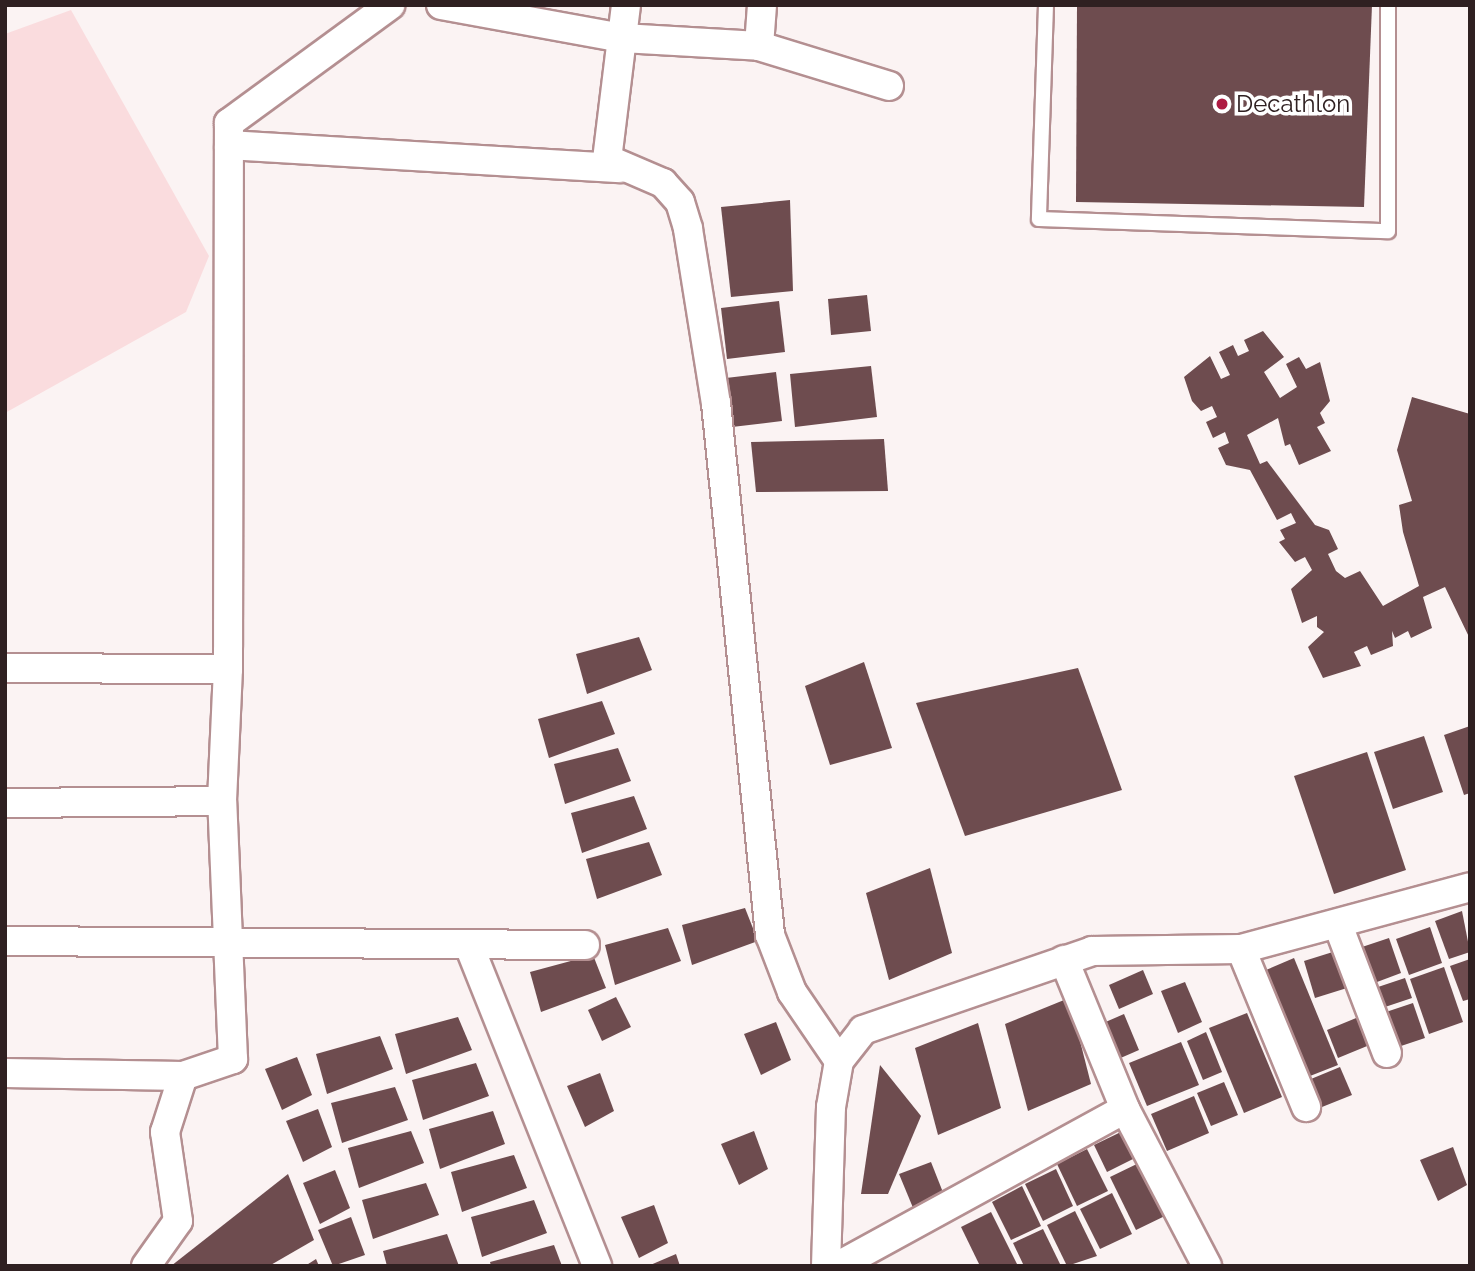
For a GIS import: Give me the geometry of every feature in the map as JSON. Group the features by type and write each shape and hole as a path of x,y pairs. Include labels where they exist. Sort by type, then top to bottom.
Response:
{"street":[{"path":"5,1073 183,1076 233,1059 222,801 228,669 229,123 390,5"},
{"path":"441,5 622,38 759,46 889,86"},
{"path":"619,168 607,159 626,5"},
{"path":"759,46 762,5"},
{"path":"229,145 619,168 663,183 680,202 688,229 716,403 770,935 792,992 839,1061"},
{"path":"5,668 228,669"},
{"path":"6,799 222,801"},
{"path":"827,1266 831,1107 839,1061 863,1030 1093,951 1241,949 1468,894"},
{"path":"1338,925 1387,1053"},
{"path":"5,941 228,939 470,948 585,946"},
{"path":"470,948 597,1266"},
{"path":"1241,949 1306,1107"},
{"path":"1064,960 1125,1109 1207,1266"},
{"path":"146,1266 178,1221 165,1132 183,1076"},
{"path":"838,1266 1125,1109"}],"lane":[{"path":"1046,5 1038,219 1388,231 1388,5"}],"shaded area":[{"path":"71,10 209,256 186,312 5,413 5,34"}],"building":[{"name":"Decathlon","path":"1077,5 1372,5 1364,207 1076,202"},
{"path":"790,200 793,291 731,297 721,207"},
{"path":"867,295 871,331 831,335 828,299"},
{"path":"779,301 785,352 727,359 721,308"},
{"path":"1263,331 1284,357 1264,372 1280,398 1297,387 1286,364 1299,357 1306,369 1320,362 1330,401 1320,413 1325,423 1317,427 1331,451 1299,465 1290,444 1285,446 1278,418 1247,435 1260,464 1267,461 1315,525 1329,530 1338,549 1328,554 1336,571 1345,578 1360,571 1383,606 1419,586 1403,532 1399,505 1412,501 1397,450 1412,397 1470,414 1470,639 1445,587 1423,597 1432,628 1411,638 1408,631 1395,638 1392,631 1393,646 1371,655 1367,646 1354,652 1361,666 1323,678 1308,647 1324,632 1317,627 1317,616 1302,623 1291,589 1312,570 1305,557 1295,562 1279,542 1285,539 1280,530 1296,523 1291,513 1277,520 1250,470 1226,465 1218,448 1229,443 1225,432 1213,438 1206,422 1217,417 1212,406 1201,411 1192,401 1184,377 1210,356 1221,379 1230,375 1219,352 1233,345 1238,356 1249,351 1244,340"},
{"path":"871,366 877,417 795,427 790,374"},
{"path":"776,372 782,421 732,427 726,378"},
{"path":"884,439 888,491 756,492 751,442"},
{"path":"639,637 652,670 587,694 576,654"},
{"path":"864,662 892,748 830,765 805,686"},
{"path":"1078,668 1122,790 965,836 916,703"},
{"path":"602,701 615,734 549,758 538,719"},
{"path":"1470,726 1470,793 1464,795 1444,735"},
{"path":"1424,736 1443,792 1393,809 1374,752"},
{"path":"618,748 631,781 565,804 554,764"},
{"path":"1367,752 1406,870 1334,894 1294,776"},
{"path":"634,796 647,829 582,853 571,813"},
{"path":"649,842 662,875 597,899 586,859"},
{"path":"930,868 952,953 889,980 866,893"},
{"path":"745,908 758,941 692,965 682,925"},
{"path":"1462,911 1470,952 1449,959 1435,921"},
{"path":"1430,927 1442,963 1409,975 1396,939"},
{"path":"668,928 681,961 615,985 605,945"},
{"path":"1389,938 1401,973 1369,985 1356,949"},
{"path":"1336,951 1347,988 1315,998 1304,961"},
{"path":"593,955 606,988 541,1012 530,972"},
{"path":"1294,958 1338,1065 1310,1076 1266,970"},
{"path":"1470,959 1470,999 1463,1001 1450,966"},
{"path":"1444,967 1463,1022 1429,1034 1410,979"},
{"path":"1143,970 1153,994 1119,1009 1109,985"},
{"path":"1405,978 1412,998 1379,1009 1372,989"},
{"path":"1185,982 1202,1022 1178,1033 1161,991"},
{"path":"616,997 631,1027 602,1041 588,1010"},
{"path":"1069,998 1091,1084 1028,1111 1005,1024"},
{"path":"1413,1003 1425,1038 1395,1048 1383,1013"},
{"path":"1247,1013 1282,1097 1244,1113 1209,1028"},
{"path":"1124,1014 1139,1050 1116,1060 1101,1024"},
{"path":"1361,1016 1372,1044 1338,1058 1327,1030"},
{"path":"458,1017 472,1050 406,1074 395,1034"},
{"path":"776,1022 791,1060 761,1075 744,1034"},
{"path":"978,1023 1001,1108 938,1135 915,1048"},
{"path":"1206,1032 1222,1072 1203,1080 1187,1041"},
{"path":"380,1036 393,1069 327,1094 316,1054"},
{"path":"1181,1042 1199,1085 1147,1106 1129,1063"},
{"path":"297,1057 312,1095 282,1110 265,1069"},
{"path":"476,1063 489,1096 423,1120 412,1080"},
{"path":"880,1065 921,1116 888,1194 861,1194"},
{"path":"1340,1067 1352,1095 1322,1107 1311,1079"},
{"path":"600,1073 614,1111 585,1127 567,1086"},
{"path":"1224,1082 1238,1115 1211,1126 1197,1093"},
{"path":"395,1087 408,1120 342,1143 331,1103"},
{"path":"1194,1096 1209,1133 1167,1151 1151,1114"},
{"path":"318,1109 332,1147 303,1162 286,1121"},
{"path":"493,1111 505,1144 440,1169 429,1129"},
{"path":"1125,1130 1139,1156 1107,1172 1094,1145"},
{"path":"411,1131 424,1163 359,1188 348,1148"},
{"path":"754,1131 768,1169 739,1185 721,1144"},
{"path":"1453,1147 1467,1185 1438,1201 1420,1160"},
{"path":"1087,1149 1108,1191 1077,1206 1057,1164"},
{"path":"514,1155 527,1188 462,1212 451,1172"},
{"path":"1143,1161 1169,1214 1136,1230 1110,1177"},
{"path":"931,1162 946,1200 916,1215 899,1174"},
{"path":"1056,1169 1073,1206 1043,1221 1025,1184"},
{"path":"335,1170 350,1208 320,1224 303,1183"},
{"path":"288,1174 314,1240 269,1266 171,1266"},
{"path":"426,1183 439,1215 373,1239 362,1200"},
{"path":"1022,1186 1041,1226 1011,1240 992,1202"},
{"path":"1112,1193 1132,1234 1100,1249 1080,1209"},
{"path":"534,1200 547,1233 482,1257 471,1217"},
{"path":"654,1205 668,1243 639,1258 621,1217"},
{"path":"1075,1211 1097,1256 1067,1266 1047,1225"},
{"path":"991,1212 1018,1266 980,1266 961,1227"},
{"path":"351,1217 365,1255 333,1266 318,1230"},
{"path":"1043,1229 1061,1266 1024,1266 1013,1243"},
{"path":"447,1234 459,1266 387,1266 383,1251"},
{"path":"554,1245 562,1266 491,1266 490,1262"},
{"path":"676,1254 680,1266 648,1266"},
{"path":"316,1259 319,1266 305,1266"}],"place":[{"name":"Decathlon","path":"1222,104"}]}
